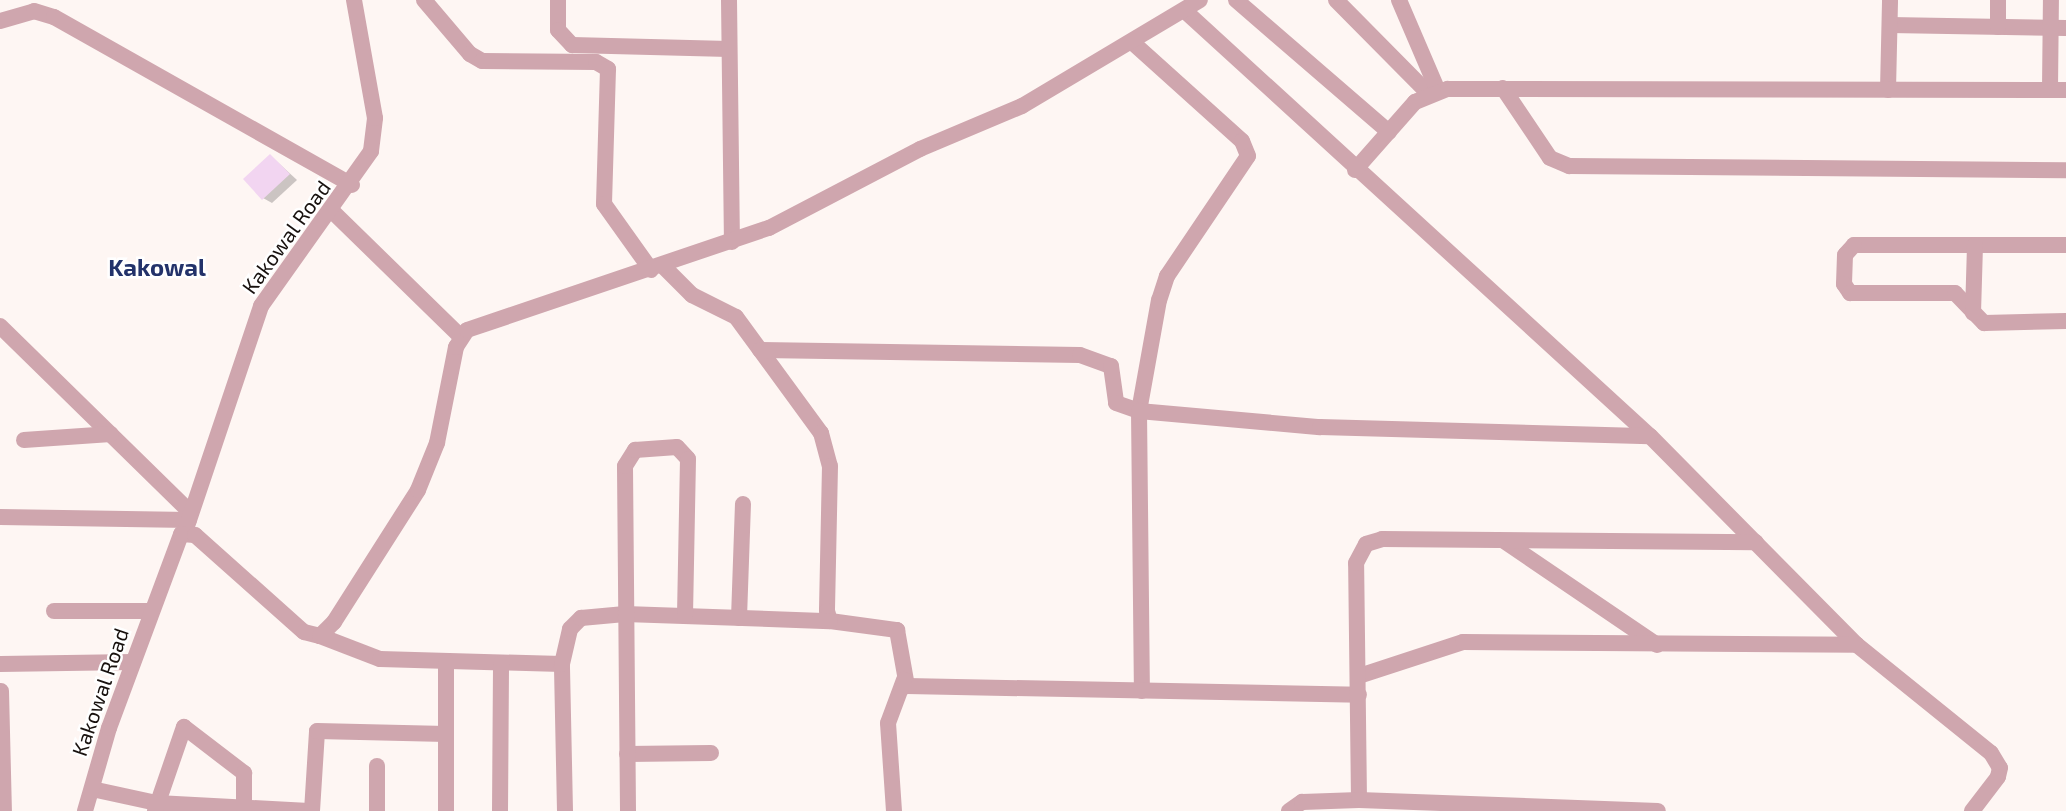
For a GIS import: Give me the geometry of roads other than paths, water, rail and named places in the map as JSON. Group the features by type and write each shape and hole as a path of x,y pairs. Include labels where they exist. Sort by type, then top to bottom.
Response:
{"street":[{"name":"Kakowal Road","path":"85,811 133,662 172,554 188,521 261,306 352,186 375,138 354,0"},
{"path":"424,0 470,54 482,61 596,62 608,69 604,204 657,268 692,295 736,317 821,432 829,453 830,621"},
{"path":"558,0 558,30 572,45 729,49"},
{"path":"729,0 732,242"},
{"path":"1169,0 1650,436 1857,645 1997,760 1998,777 1972,811"},
{"path":"320,636 334,622 423,480 461,337 475,326 732,242 920,148 1022,106 1200,0"},
{"path":"1236,0 1389,132"},
{"path":"1336,0 1433,93"},
{"path":"1399,0 1433,93"},
{"path":"1888,90 1890,0"},
{"path":"1998,0 1998,27"},
{"path":"1355,170 1389,132 1433,93 1503,88 2058,89 2059,28 2051,0"},
{"path":"0,21 34,11 54,17 352,186"},
{"path":"1890,25 2059,28"},
{"path":"1132,42 1242,141 1248,156 1167,276 1139,411 1142,691"},
{"path":"1503,88 1550,158 1569,166 2066,170"},
{"path":"332,211 461,337"},
{"path":"2066,245 1854,245 1845,255 1844,285 1850,293 1955,293 1973,313 1989,324 2066,321"},
{"path":"1973,313 1975,245"},
{"path":"0,326 111,434 188,521 304,632 320,636 367,657 446,662 562,664"},
{"path":"760,350 1097,358 1114,371 1116,403 1139,411 1320,427 1650,436"},
{"path":"24,440 111,434"},
{"path":"628,811 625,614 627,457 634,450 667,446 684,450 688,459 685,616"},
{"path":"739,618 743,504"},
{"path":"0,517 188,521"},
{"path":"1359,800 1356,563 1366,544 1382,539 1756,542"},
{"path":"1503,541 1657,645"},
{"path":"54,610 152,611"},
{"path":"565,811 562,664 570,629 582,618 625,614 830,621 897,630 904,680 888,723 894,811"},
{"path":"1359,676 1463,642 1857,645"},
{"path":"0,664 133,662"},
{"path":"446,662 446,811"},
{"path":"500,811 501,663"},
{"path":"904,680 923,689 1359,695"},
{"path":"1,691 4,811"},
{"path":"156,807 184,727 244,773 244,808"},
{"path":"92,789 156,807 311,811 317,731 446,734"},
{"path":"627,754 711,753"},
{"path":"377,766 377,811"},
{"path":"1289,811 1302,802 1359,800 1437,808 1648,811"}],"district":[{"name":"Kakowal","path":"157,267"}]}
